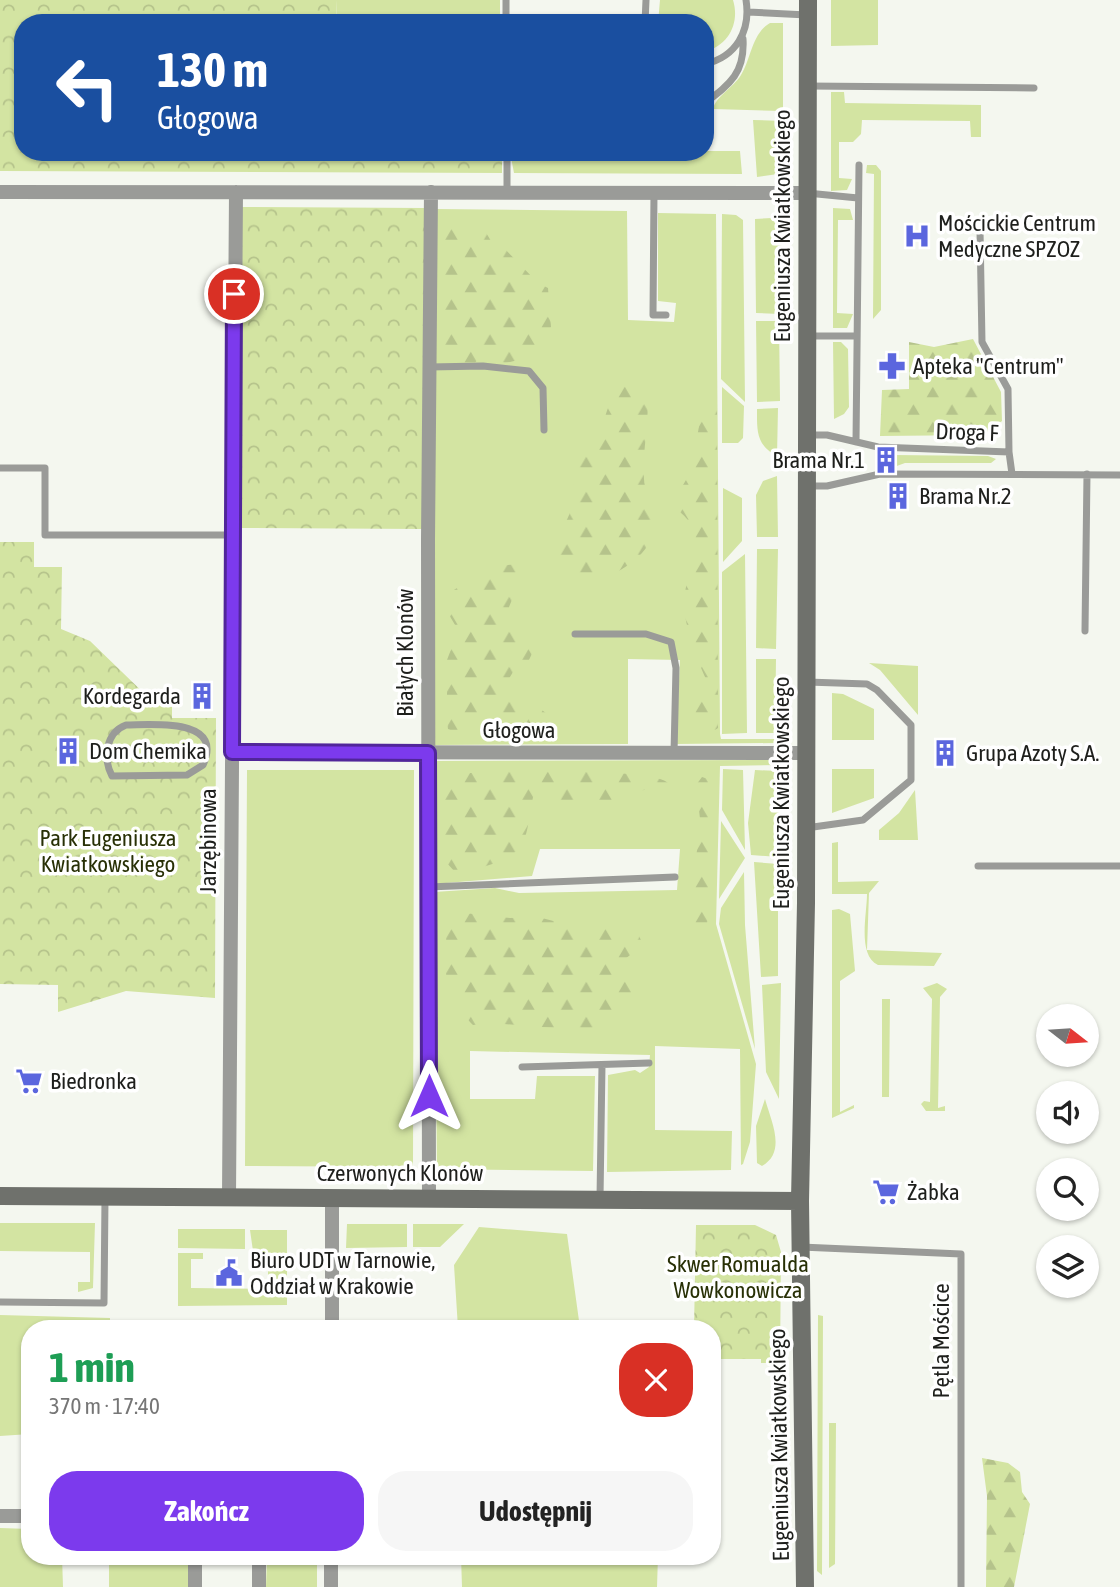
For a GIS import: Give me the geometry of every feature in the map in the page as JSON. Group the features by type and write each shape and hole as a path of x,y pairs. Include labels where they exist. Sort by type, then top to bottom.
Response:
{"main road":[{"name":"Eugeniusza Kwiatkowskiego","path":"804,1587 800,1201 806,828 808,8"},
{"name":"Czerwonych Klonów","path":"0,1196 800,1201"}],"street":[{"path":"0,192 806,193"},
{"name":"Jarzębinowa","path":"229,1197 236,192"},
{"name":"Białych Klonów","path":"429,1198 431,192"},
{"name":"Głogowa","path":"232,752 806,753"},
{"path":"332,1197 332,1320"},
{"path":"0,1516 21,1516"},
{"path":"195,1565 195,1587"},
{"path":"259,1565 259,1587"},
{"path":"331,1565 331,1587"}],"lane":[{"path":"714,96 729,85 744,60 743,36 748,12 746,0"},
{"path":"748,12 808,8"},
{"path":"714,61 724,57 743,36"},
{"path":"807,86 1034,88"},
{"path":"507,161 507,192"},
{"path":"856,442 859,165"},
{"path":"654,193 653,315 666,315"},
{"path":"806,193 858,198"},
{"path":"980,230 982,342 1008,389 1009,452"},
{"path":"806,336 856,336"},
{"path":"429,367 483,366 529,370 537,376 543,388 544,430"},
{"name":"Droga F","path":"808,435 827,435 902,448 1009,452 1012,474"},
{"path":"0,468 45,468 45,535 232,535"},
{"name":"Droga F","path":"807,486 827,486 880,474 1120,474"},
{"path":"1085,631 1087,474"},
{"path":"575,634 646,634 671,642 676,668 674,754"},
{"path":"806,682 867,684 877,690 911,724 911,780 863,820 806,828"},
{"path":"126,725 184,726 200,734 207,752 203,765 187,775 112,776 106,759 110,740 119,728 126,725"},
{"path":"978,866 1120,866"},
{"path":"428,887 675,877"},
{"path":"522,1067 649,1063"},
{"path":"600,1199 602,1065"},
{"path":"0,1302 104,1303 105,1197"},
{"name":"Pętla Mościce","path":"801,1247 961,1254 961,1587"}],"green space":[{"path":"0,0 336,0 337,14 14,14 14,161 502,161 502,173 0,171"},
{"path":"336,0 500,0 500,14 337,14"},
{"path":"660,0 733,0 735,9 731,32 714,48 714,14 659,14"},
{"path":"831,0 878,0 878,45 831,46"},
{"path":"770,23 783,23 783,111 714,109 718,100 741,75 764,27"},
{"path":"831,92 844,92 845,103 981,105 981,137 971,137 970,121 862,120 861,134 853,142 839,142 839,178 852,179 847,190 831,191"},
{"path":"753,120 784,121 785,173 757,177"},
{"path":"714,151 740,151 742,174 514,173 512,161 714,161"},
{"path":"867,165 876,165 881,171 881,310 873,319 874,174 866,173"},
{"path":"240,207 425,208 423,529 239,528"},
{"path":"833,208 850,209 853,220 838,220 837,313 853,314 847,328 833,328"},
{"path":"435,209 627,211 628,320 674,322 676,303 658,301 658,213 716,214 720,734 721,739 775,739 775,743 676,744 680,660 628,659 628,744 435,745"},
{"path":"722,214 736,215 743,220 745,402 721,379"},
{"path":"772,218 782,232 780,314 756,313 755,219"},
{"path":"445,223 471,232 482,226 494,246 501,245 538,283 548,288 551,327 534,356 502,364 492,351 483,354 472,366 444,359"},
{"path":"756,321 779,321 780,401 757,402"},
{"path":"973,339 1001,392 1002,421 983,435 880,436 882,390 909,389 909,342 934,347"},
{"path":"833,342 841,342 848,349 849,407 844,414 834,419"},
{"path":"626,385 647,393 644,479 653,510 654,525 646,548 637,558 616,573 591,585 566,573 549,548 569,514 576,467 583,448 600,435 611,402"},
{"path":"722,387 744,406 743,438 738,443 722,443"},
{"path":"717,393 718,728 708,735 699,735 694,721 695,706 706,679 692,644 684,607 696,545 695,534 680,512 677,495 686,480 701,415 711,395"},
{"path":"778,408 777,456 761,442 757,409"},
{"path":"894,455 988,456 996,459 991,463 905,463 894,467"},
{"path":"777,476 778,537 757,537 756,495 763,481"},
{"path":"723,488 742,498 742,541 723,562"},
{"name":"Park Eugeniusza Kwiatkowskiego","path":"0,542 34,542 34,567 62,567 61,629 90,641 153,702 172,702 172,718 216,718 215,998 126,991 58,1012 58,985 0,984"},
{"path":"757,549 778,549 776,649 756,648"},
{"path":"745,554 747,733 722,734 722,572"},
{"path":"517,564 523,573 509,607 508,621 538,641 528,662 513,672 507,682 514,703 538,707 560,724 557,733 507,732 486,727 474,733 458,733 448,729 447,721 447,660 458,630 448,613 446,595 490,567"},
{"path":"756,659 776,659 775,733 756,733"},
{"path":"869,663 918,666 918,715 880,670"},
{"path":"832,693 843,694 874,709 874,740 832,740"},
{"path":"779,760 779,765 720,766 716,924 756,1064 750,1142 743,1164 741,1165 740,1049 655,1046 655,1130 732,1131 731,1170 607,1172 608,1075 635,1070 640,1073 649,1067 650,1055 470,1051 470,1099 535,1099 537,1076 595,1076 593,1171 437,1169 434,892 495,888 519,893 677,890 680,849 540,849 532,876 434,884 434,761"},
{"path":"723,769 743,770 745,850 722,810"},
{"path":"832,769 874,769 874,798 832,813"},
{"path":"247,770 414,770 413,1167 245,1166"},
{"path":"755,770 779,771 778,857 751,855 748,823"},
{"path":"514,771 620,773 642,775 668,783 664,791 648,789 620,796 604,805 560,800 545,790 533,797 525,838 515,853 494,863 456,873 445,861 444,793 448,774"},
{"path":"702,777 711,780 710,911 704,935 698,937 692,932 689,897 701,827 696,785"},
{"path":"915,790 918,840 879,840 879,830 899,813"},
{"path":"721,821 745,858 719,899"},
{"path":"838,842 838,882 879,881 869,893 867,950 942,953 934,966 878,965 871,960 867,953 865,943 867,894 832,894 832,843"},
{"path":"754,862 778,864 778,976 761,977"},
{"path":"744,872 745,925 755,1049 719,924 721,908"},
{"path":"839,909 850,914 855,971 840,981 840,1112 854,1105 854,1108 832,1118 832,910"},
{"path":"464,913 510,918 538,917 588,930 600,917 615,926 637,931 643,945 625,959 637,984 630,1007 592,1031 492,1023 473,1025 448,995 445,963 447,920"},
{"path":"781,983 779,1099 766,1072 762,985"},
{"path":"937,983 947,989 940,997 938,1108 945,1106 945,1111 926,1111 921,1104 924,1101 930,1102 932,999 923,988"},
{"path":"882,999 890,999 889,1097 882,1097"},
{"path":"765,1099 776,1144 770,1160 762,1166 757,1163 756,1126"},
{"path":"0,1223 95,1223 93,1288 78,1292 78,1282 90,1282 90,1252 0,1251"},
{"path":"347,1224 407,1224 407,1247 346,1248"},
{"path":"413,1224 464,1224 440,1247 413,1247"},
{"name":"Skwer Romualda Wowkonowicza","path":"696,1225 755,1225 776,1235 781,1252 780,1363 761,1363 761,1359 721,1359 721,1320 694,1320"},
{"path":"479,1227 567,1234 579,1320 457,1320 454,1265"},
{"path":"178,1229 245,1229 245,1249 178,1248"},
{"path":"250,1230 287,1230 287,1305 178,1306 178,1253 203,1253 203,1259 191,1259 191,1288 268,1289 268,1259 254,1258"},
{"path":"0,1315 110,1318 21,1320 21,1435 0,1436"},
{"path":"818,1315 823,1316 822,1575 817,1571"},
{"path":"829,1423 836,1423 835,1564 829,1568"},
{"path":"982,1458 1008,1463 1020,1472 1022,1492 1030,1504 1014,1587 986,1587 987,1496"},
{"path":"0,1528 21,1529 21,1565 62,1565 63,1587 0,1587"},
{"path":"109,1565 190,1565 190,1587 109,1587"},
{"path":"267,1565 317,1565 317,1587 266,1587"},
{"path":"461,1565 658,1565 657,1587 462,1587"}],"place":[{"name":"Mościckie Centrum Medyczne SPZOZ","path":"917,236"},
{"name":"Apteka \"Centrum\"","path":"892,366"},
{"name":"Brama Nr.1","path":"886,460"},
{"name":"Brama Nr.2","path":"898,496"},
{"name":"Kordegarda","path":"202,696"},
{"name":"Dom Chemika","path":"68,751"},
{"name":"Grupa Azoty S.A.","path":"945,753"},
{"name":"Biedronka","path":"29,1081"},
{"name":"Żabka","path":"886,1192"},
{"name":"Biuro UDT w Tarnowie, Oddział w Krakowie","path":"229,1273"}],"route":[{"path":"234,294 232,752 428,753 429,1096"}]}
